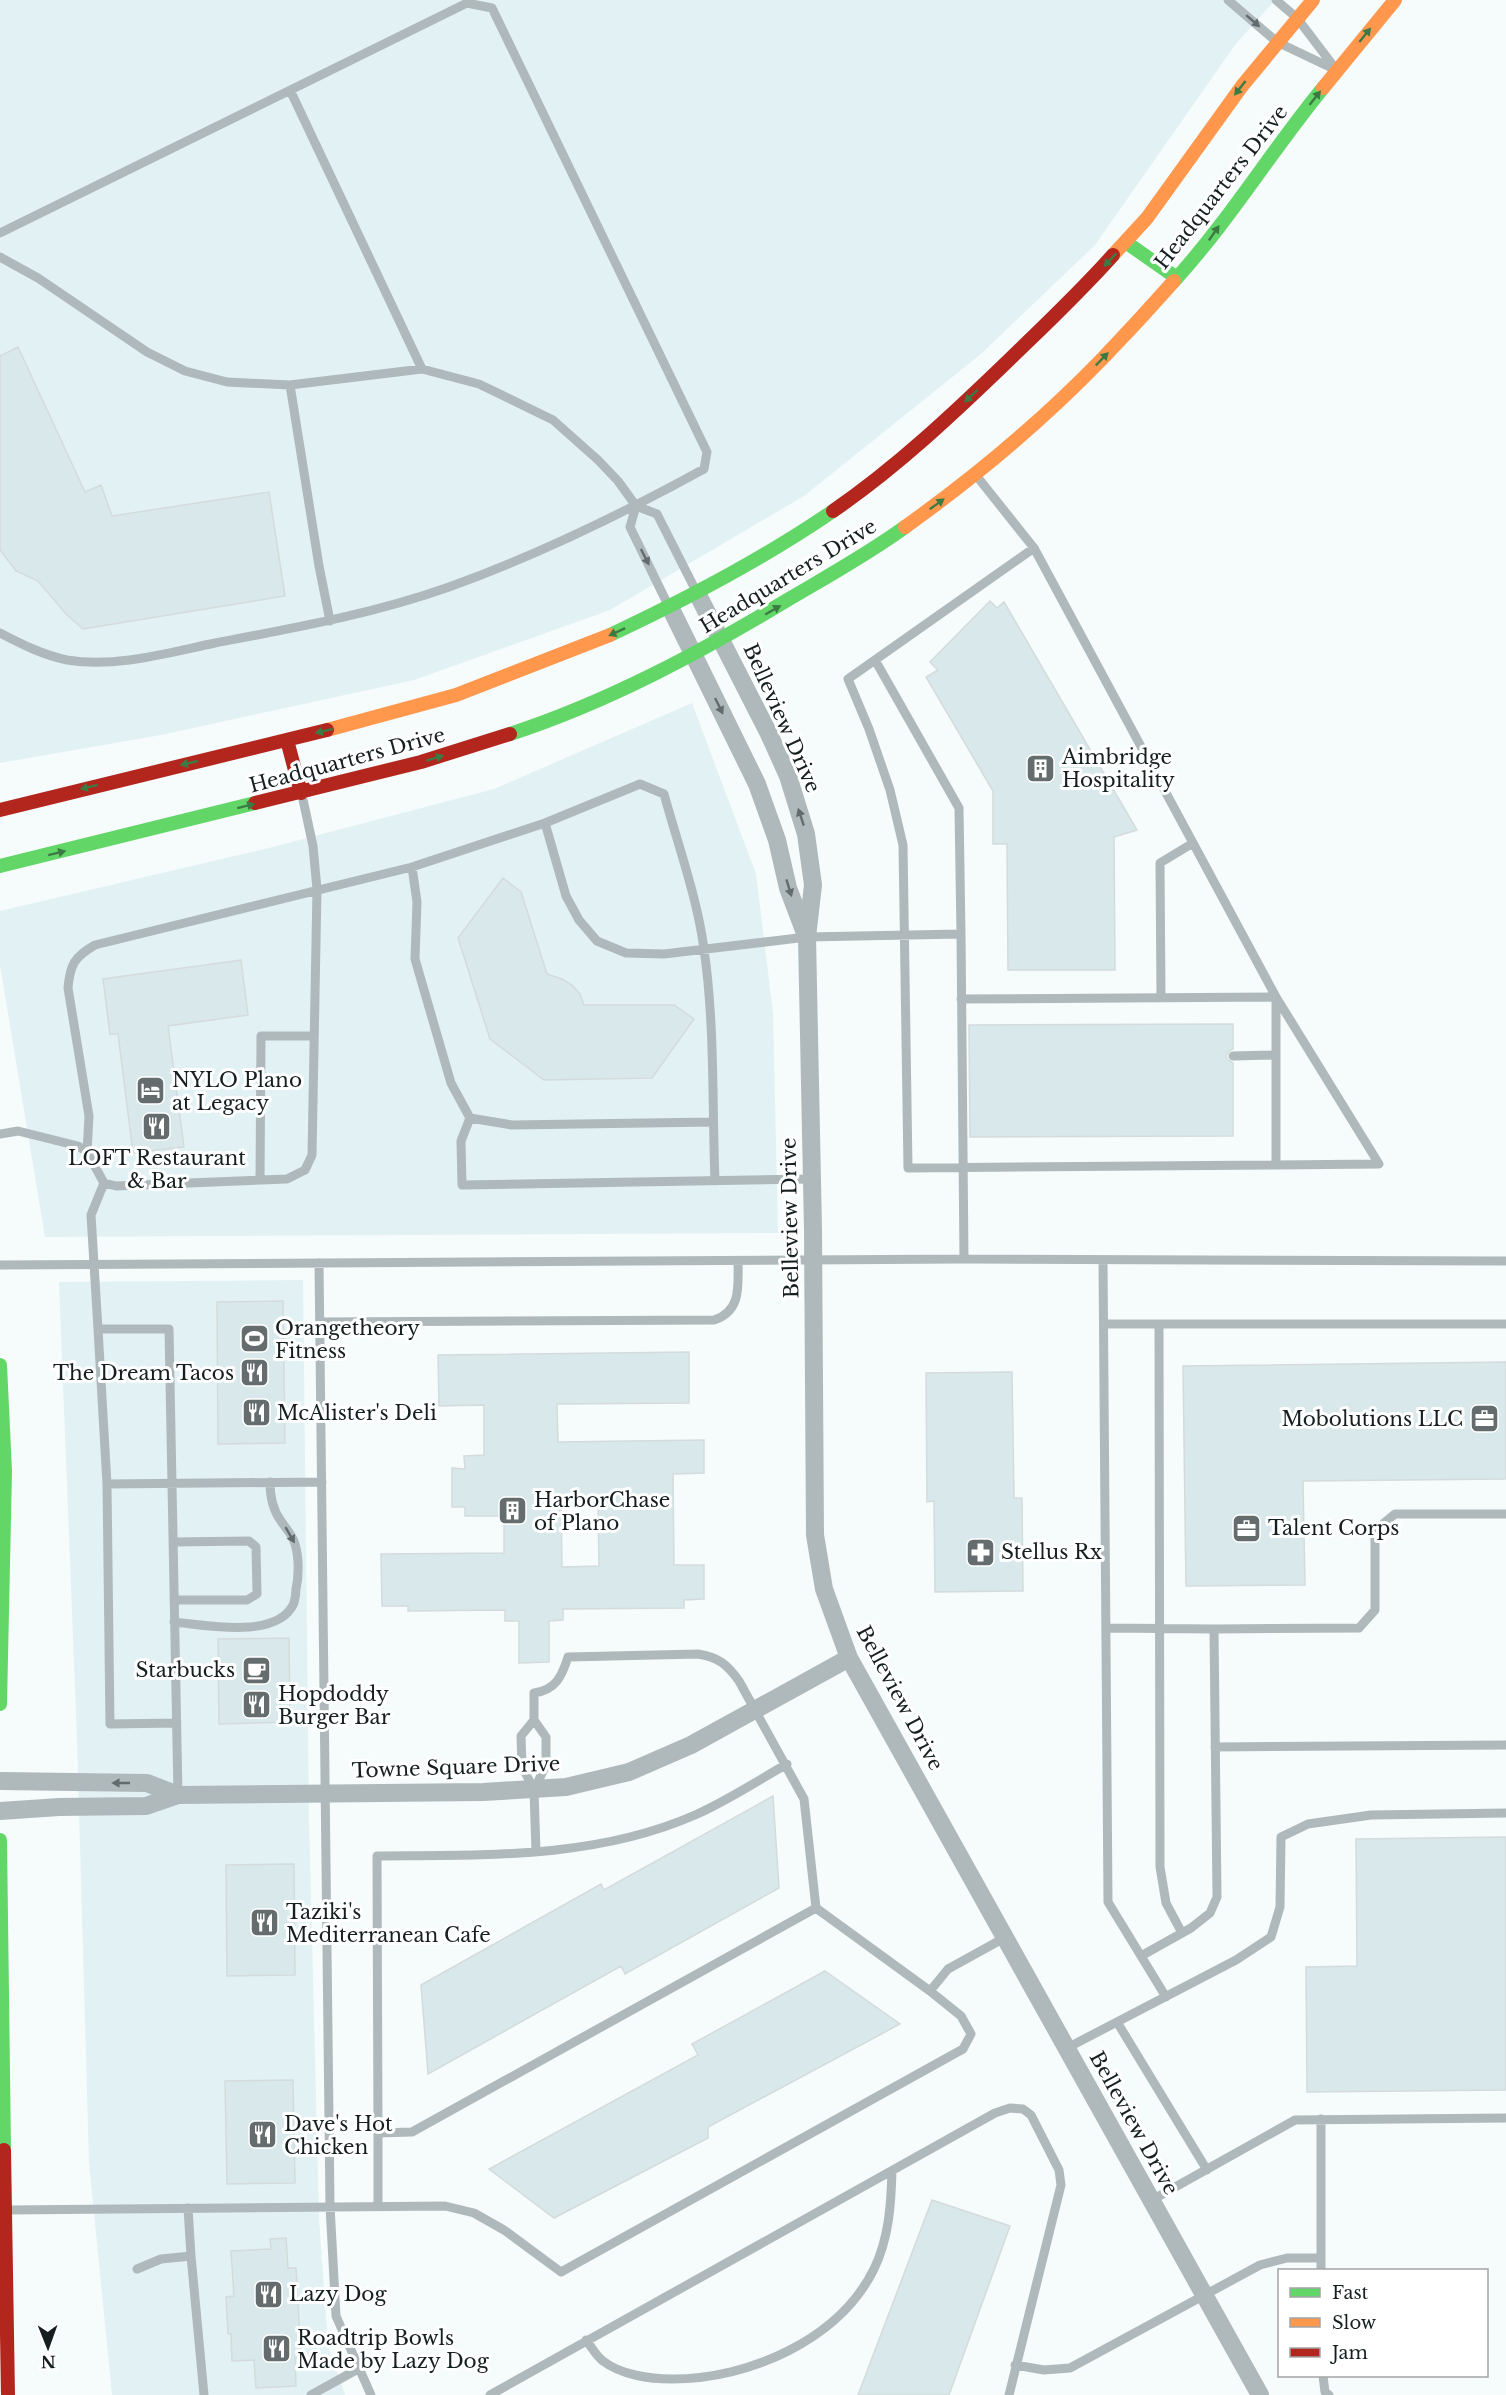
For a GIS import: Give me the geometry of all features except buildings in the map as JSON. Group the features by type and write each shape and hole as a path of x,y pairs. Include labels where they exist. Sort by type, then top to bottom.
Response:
{"main road":[{"name":"Headquarters Drive","path":"0,810 146,772 287,740 456,695 587,645 670,607 803,532 864,490 955,412 1127,243 1200,142 1312,0"},
{"name":"Headquarters Drive","path":"0,866 421,762 549,721 722,639 879,546 944,499 1060,400 1177,278 1200,253 1299,117 1395,0"},
{"path":"1127,243 1177,278"},
{"path":"287,740 301,793"},
{"path":"0,1365 5,1471 0,1704"},
{"path":"0,1840 8,2395"},
{"path":"0,2299 7,2314"}],"street":[{"name":"Belleview Drive","path":"697,593 722,639 788,776 806,834 813,885 807,937 816,1535 824,1589 849,1658 1260,2395"},
{"name":"Belleview Drive","path":"670,607 757,784 777,840 788,888 807,937"},
{"name":"Towne Square Drive","path":"0,1811 59,1807 146,1806 178,1795 483,1792 566,1787 628,1772 691,1746 849,1658"},
{"name":"Towne Square Drive","path":"0,1781 147,1783 178,1795"}],"lane":[{"path":"1228,0 1277,42 1337,71"},
{"path":"1276,0 1297,18 1337,71"},
{"path":"0,233 467,3 492,8 707,452 704,470 548,548 447,587 330,621 120,662 67,660 25,646 0,633"},
{"path":"291,90 422,369"},
{"path":"0,257 38,278 147,352 185,371 227,382 290,385 422,369 479,384 553,420 598,460 618,481 636,506 657,514 697,593"},
{"path":"290,385 330,621"},
{"path":"974,474 1034,548 1276,996 1379,1164 908,1168 903,846 890,790 869,729 848,679 1034,548"},
{"path":"636,506 630,527 670,607"},
{"path":"875,660 959,808 964,1259"},
{"path":"87,1152 89,1116 68,988 69,970 80,954 95,945 412,867 545,823 640,784 664,794 690,886 704,948 710,1019 715,1181"},
{"path":"104,1183 116,1185 287,1179 305,1170 312,1155 317,889 313,846 301,793"},
{"path":"545,823 566,896 579,920 597,941 626,953 664,954 807,937 961,934"},
{"path":"1161,997 1160,863 1193,843"},
{"path":"412,867 417,902 415,959 451,1083 470,1118 461,1141 462,1185 812,1179"},
{"path":"961,999 1276,996"},
{"path":"1276,996 1276,1165"},
{"path":"260,1180 261,1036 313,1036"},
{"path":"1233,1056 1275,1055"},
{"path":"470,1118 512,1125 713,1122"},
{"path":"0,1134 18,1131 58,1139 78,1146 87,1152 104,1183"},
{"path":"104,1183 91,1215 107,1484 110,1724 176,1723"},
{"path":"0,1265 964,1259 1506,1261"},
{"path":"1103,1260 1108,1902 1166,1996"},
{"path":"320,1322 714,1320 733,1309 738,1294 738,1261"},
{"path":"319,1263 327,1794 330,2206 336,2316 371,2395"},
{"path":"1105,1324 1506,1324"},
{"path":"1159,1324 1160,1867 1166,1903 1182,1933"},
{"path":"98,1329 169,1329 178,1795"},
{"path":"174,1622 231,1627 271,1624 282,1617 294,1604 297,1583 296,1547 291,1534 272,1505 270,1482"},
{"path":"107,1484 322,1482"},
{"path":"1106,1628 1359,1628 1375,1610 1375,1535 1384,1523 1395,1515 1506,1514"},
{"path":"173,1542 249,1541 256,1548 257,1594 247,1600 174,1600"},
{"path":"1142,1956 1210,1914 1217,1897 1214,1629"},
{"path":"6,2210 445,2206 474,2213 504,2230 561,2272 963,2049 970,2034 961,2016 816,1908 804,1799 787,1764 728,1665 712,1656 698,1654 568,1657 562,1677 546,1692 534,1693 534,1720 546,1737 546,1765 534,1790"},
{"path":"534,1720 521,1736 522,1766 534,1790 536,1852"},
{"path":"1215,1747 1506,1745"},
{"path":"378,2206 377,1856 573,1849 648,1832 696,1815 787,1764"},
{"path":"1067,2048 1236,1960 1270,1937 1280,1907 1281,1837 1308,1824 1371,1815 1506,1813"},
{"path":"378,2133 412,2132 816,1908"},
{"path":"930,1991 948,1969 1006,1937"},
{"path":"1117,2022 1207,2170"},
{"path":"490,2395 995,2113 1010,2108 1023,2109 1031,2115 1059,2170 1060,2185 1009,2395"},
{"path":"1152,2200 1295,2121 1506,2118"},
{"path":"1321,2119 1321,2269"},
{"path":"586,2340 603,2361 626,2372 653,2379 723,2375 773,2360 825,2329 849,2304 873,2269 887,2231 892,2171"},
{"path":"188,2208 204,2395"},
{"path":"137,2269 161,2259 191,2256"},
{"path":"1015,2365 1044,2370 1070,2368 1260,2265 1287,2258 1321,2258"},
{"path":"311,2395 358,2369"},
{"path":"1323,2377 1325,2392 1329,2395"}],"shaded area":[{"path":"0,0 1275,0 1235,45 1095,245 981,354 804,496 610,610 414,680 161,735 0,763"},
{"path":"692,703 756,874 773,1013 778,1233 45,1237 0,965 0,911 269,848 494,789"},
{"path":"303,1280 309,1818 319,2219 328,2346 345,2395 112,2395 89,2162 77,1738 59,1282"}],"traffic: fast":[{"path":"1174,281 1232,210 1323,88"},
{"path":"1127,243 1177,278"},
{"path":"610,635 724,577 779,546 833,511"},
{"path":"510,734 583,707 688,657 848,564 905,527"},
{"path":"0,866 255,803"},
{"path":"0,1365 5,1471 0,1704"},
{"path":"0,1840 4,2150"}],"traffic: slow":[{"path":"1113,255 1147,218 1242,86 1313,0"},
{"path":"1323,88 1395,0"},
{"path":"905,527 983,468 1057,404 1174,281"},
{"path":"327,730 456,695 610,635"}],"traffic: jam":[{"path":"833,511 880,476 946,419 1062,308 1113,255"},
{"path":"0,810 327,730"},
{"path":"255,803 421,762 510,734"},
{"path":"287,740 301,793"},
{"path":"4,2150 8,2395"}],"place":[{"name":"Aimbridge Hospitality","path":"1041,769"},
{"name":"NYLO Plano at Legacy","path":"151,1091"},
{"name":"LOFT Restaurant & Bar","path":"157,1127"},
{"name":"Orangetheory Fitness","path":"254,1339"},
{"name":"The Dream Tacos","path":"255,1373"},
{"name":"McAlister's Deli","path":"256,1413"},
{"name":"Mobolutions LLC","path":"1484,1419"},
{"name":"HarborChase of Plano","path":"513,1511"},
{"name":"Talent Corps","path":"1247,1528"},
{"name":"Stellus Rx","path":"980,1552"},
{"name":"Starbucks","path":"256,1670"},
{"name":"Hopdoddy Burger Bar","path":"257,1705"},
{"name":"Taziki's Mediterranean Cafe","path":"265,1923"},
{"name":"Dave's Hot Chicken","path":"263,2135"},
{"name":"Lazy Dog","path":"268,2294"},
{"name":"Roadtrip Bowls Made by Lazy Dog","path":"276,2349"}]}
